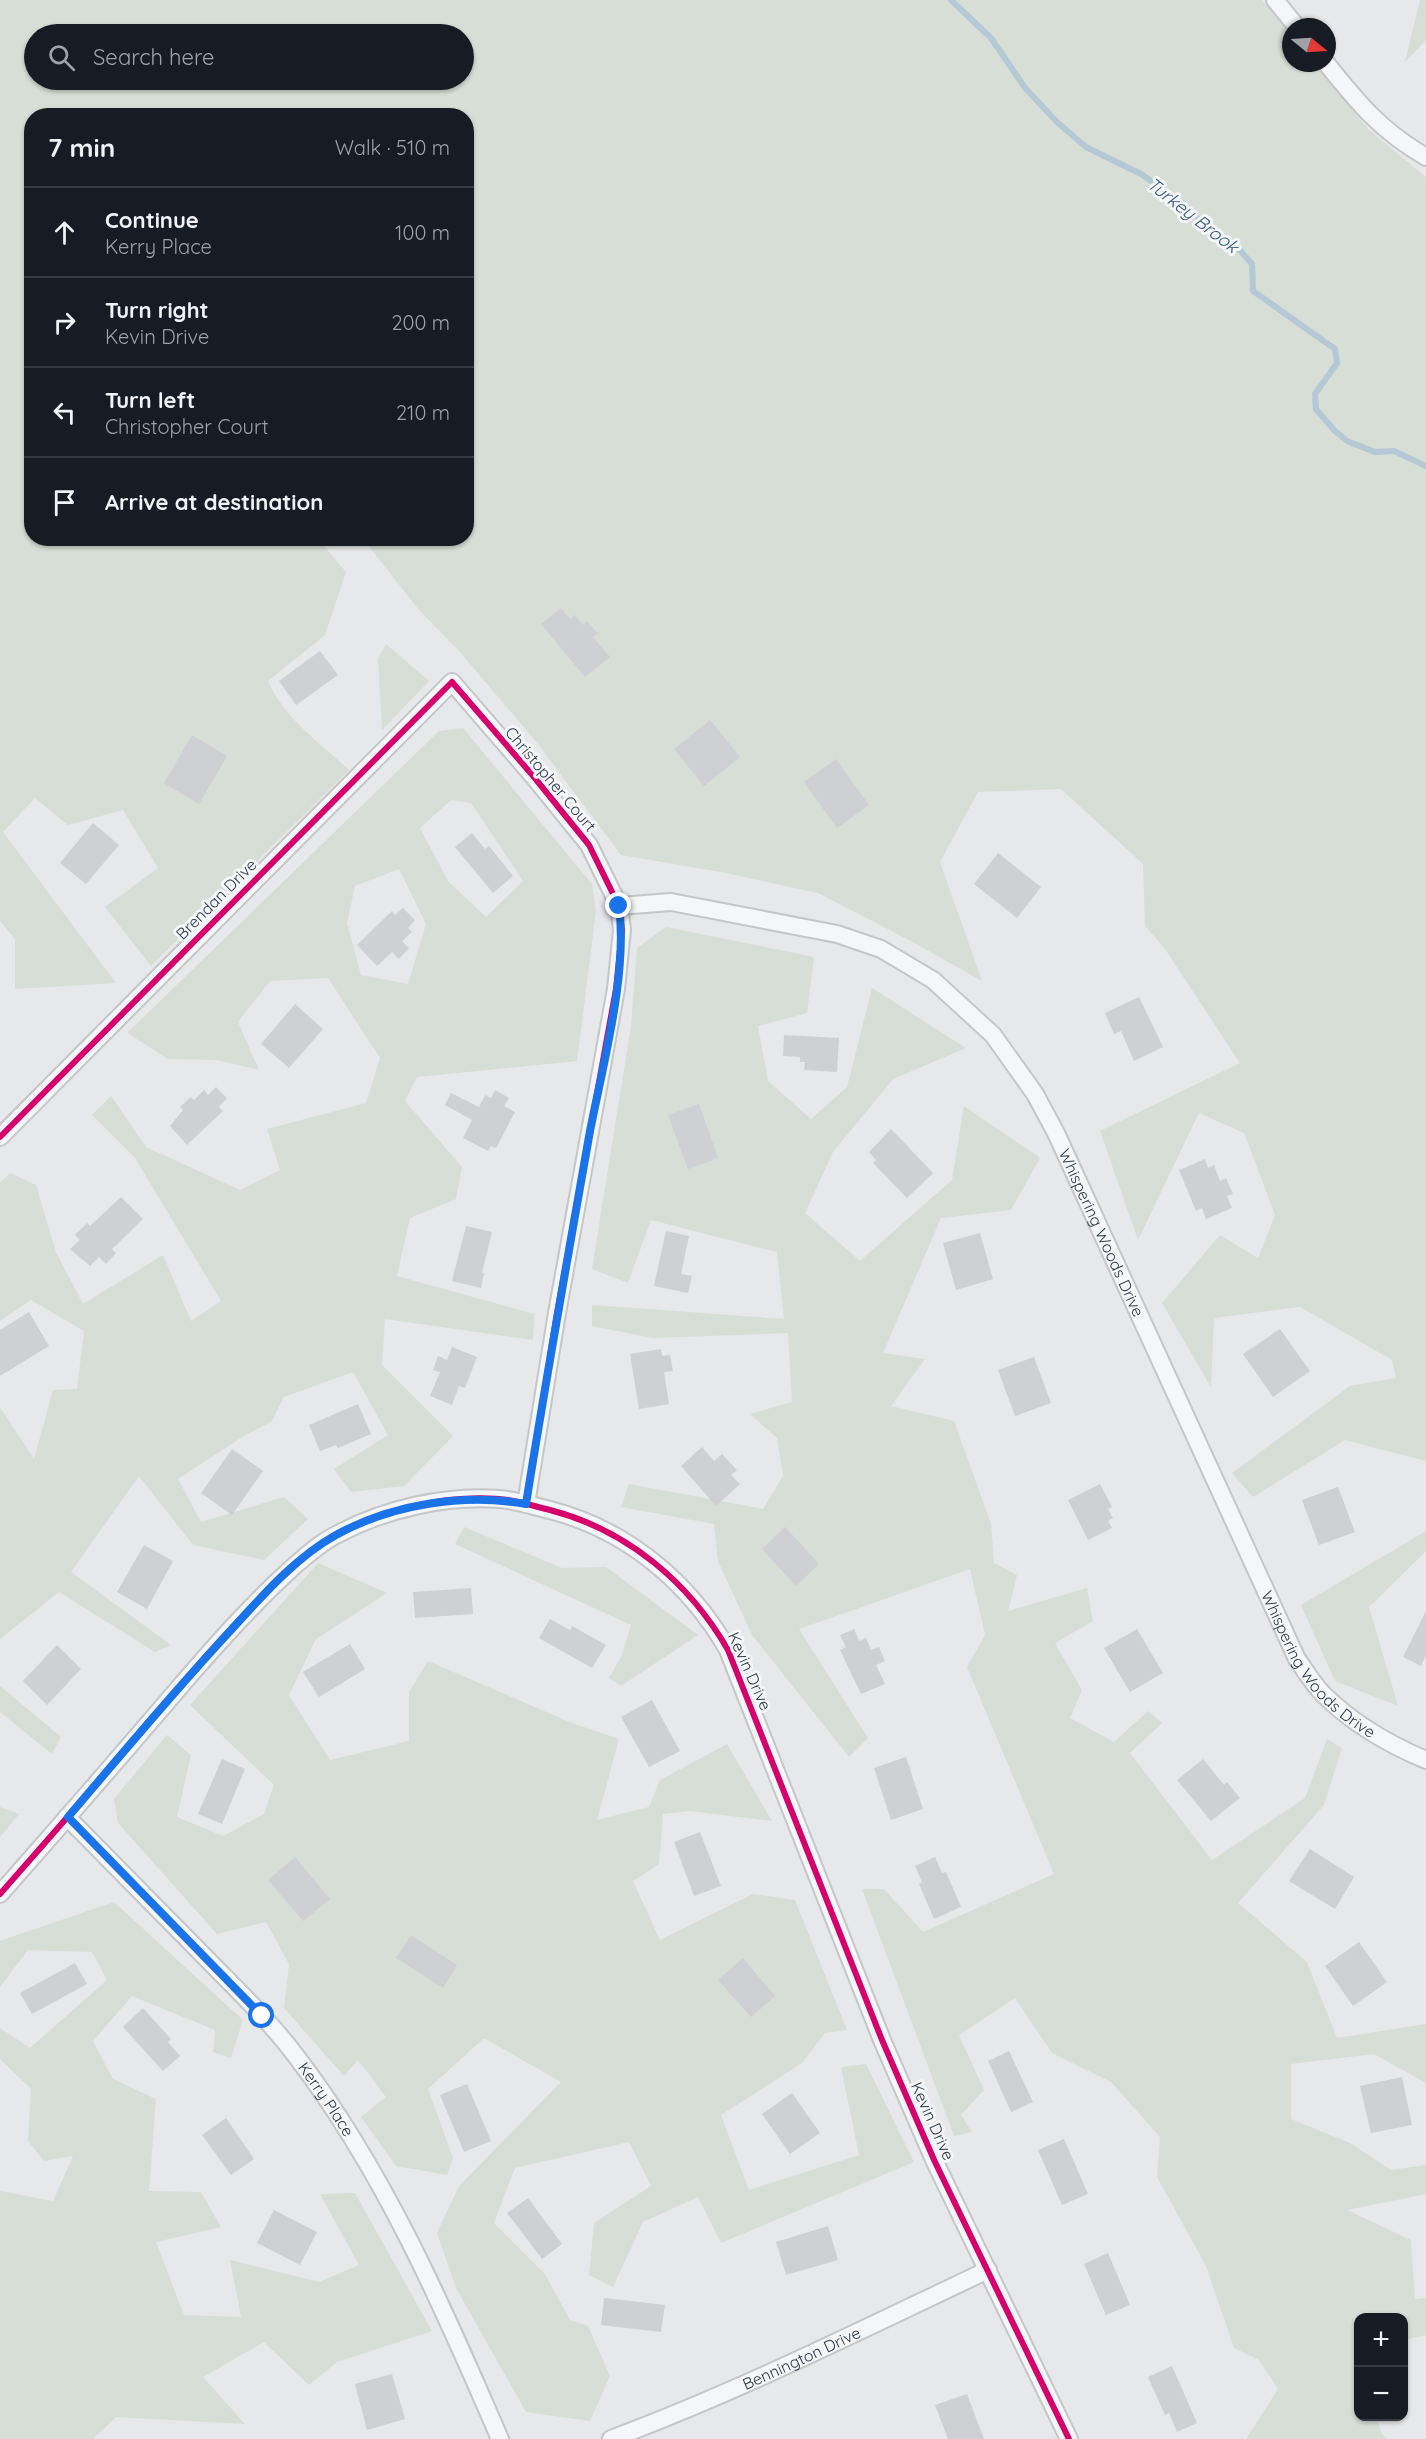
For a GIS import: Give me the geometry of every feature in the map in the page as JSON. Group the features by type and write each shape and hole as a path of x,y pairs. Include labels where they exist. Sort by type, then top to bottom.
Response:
{"street":[{"path":"1275,0 1290,18"},
{"path":"1334,72 1375,120 1398,141 1426,158"},
{"name":"Christopher Court","path":"452,682 589,845 619,906 622,930 616,989 557,1313 526,1504"},
{"name":"Brendan Drive","path":"0,1137 452,682"},
{"name":"Whispering Woods Drive","path":"619,906 671,902 837,934 881,950 933,980 993,1035 1035,1094 1056,1133 1297,1659 1322,1693 1361,1725 1393,1745 1426,1760"},
{"name":"Kevin Drive","path":"0,1894 207,1656 268,1590 335,1535 371,1519 406,1508 456,1501 499,1499 574,1516 651,1558 681,1585 716,1628 728,1650 747,1693 882,2040 935,2162 1069,2439"},
{"name":"Kerry Place","path":"68,1817 262,2016 296,2055 326,2097 384,2193 470,2370 500,2439"},
{"name":"Bennington Drive","path":"611,2439 664,2420 798,2362 988,2270"}],"shaded area":[{"path":"0,0 1262,0 1282,24 1282,72 1321,72 1368,129 1426,177 1426,1461 1345,1440 1253,1497 1232,1473 1350,1386 1396,1378 1392,1360 1300,1307 1214,1318 1211,1387 1162,1303 1220,1235 1258,1258 1275,1215 1244,1133 1199,1113 1138,1240 1100,1131 1240,1063 1165,949 1145,926 1143,864 1061,789 978,792 940,862 982,981 818,893 721,872 621,855 538,744 460,652 419,610 369,546 474,546 474,108 24,108 24,546 324,546 346,572 325,635 268,681 283,707 293,718 349,770 151,966 105,907 158,868 123,810 68,825 35,798 3,832 116,983 15,989 15,939 0,921"},
{"path":"1420,0 1426,0 1426,40 1405,62"},
{"path":"386,644 429,681 382,730 378,659"},
{"path":"463,728 592,884 596,911 577,1061 417,1077 405,1101 462,1167 456,1199 410,1218 397,1276 534,1314 533,1340 385,1319 382,1365 453,1436 404,1486 351,1492 334,1469 388,1435 353,1372 284,1397 272,1421 244,1436 178,1479 201,1522 284,1497 308,1519 264,1560 193,1545 139,1476 71,1572 171,1645 155,1652 59,1592 0,1639 0,1407 34,1459 53,1390 77,1389 84,1331 31,1300 0,1321 0,1183 10,1173 36,1185 56,1252 83,1304 163,1255 191,1321 221,1301 135,1158 92,1115 111,1096 146,1147 240,1190 280,1170 267,1129 366,1103 380,1058 328,978 270,981 238,1022 259,1070 217,1060 168,1059 127,1033 439,731","holes":["451,800 471,803 523,881 486,917 448,881 420,828","399,869 426,924 408,984 361,975 347,923 355,886"]},
{"path":"666,927 814,957 807,1013 758,1026 768,1081 811,1119 847,1087 872,988 966,1048 893,1079 833,1152 805,1213 860,1261 952,1180 964,1106 1040,1158 1011,1210 941,1218 883,1353 925,1359 891,1406 954,1421 991,1524 994,1563 1017,1575 1008,1611 1087,1588 1093,1621 1055,1643 1082,1690 1070,1718 1114,1742 1148,1711 1162,1723 1130,1753 1212,1860 1305,1798 1327,1739 1342,1748 1324,1805 1238,1903 1307,1962 1337,2038 1426,2024 1426,2083 1374,2054 1291,2064 1291,2119 1350,2143 1391,2170 1426,2165 1426,2194 1347,2210 1411,2240 1415,2299 1426,2298 1426,2335 1408,2339 1408,2313 1354,2313 1354,2421 1377,2421 1382,2434 1387,2439 1246,2439 1278,2389 1259,2360 1234,2348 1206,2266 1157,2177 1160,2137 1111,2082 1052,2053 1015,1998 959,2035 984,2090 961,2115 972,2132 954,2136 862,1889 884,1889 923,1932 1054,1874 967,1667 985,1635 970,1569 799,1629 868,1738 849,1757 752,1635 718,1561 714,1524 621,1507 629,1484 763,1509 783,1476 777,1438 750,1414 792,1402 788,1333 653,1338 592,1326 592,1305 784,1319 777,1252 651,1220 628,1283 592,1269 631,1026 637,948"},
{"path":"464,1527 562,1568 606,1567 698,1635 621,1686 609,1678 621,1657 631,1625 455,1544"},
{"path":"1426,1531 1426,1551 1369,1607 1398,1706 1335,1681 1301,1605"},
{"path":"318,1563 387,1593 316,1639 289,1695 330,1760 409,1741 409,1692 428,1661 572,1723 619,1739 597,1820 649,1807 660,1780 727,1744 772,1821 690,1811 663,1814 659,1864 633,1881 660,1940 753,1894 795,1900 847,2030 825,2033 802,2063 721,2115 749,2190 859,2155 841,2067 866,2064 914,2162 721,2243 698,2197 643,2222 613,2287 589,2275 594,2223 651,2186 629,2142 515,2168 494,2223 545,2274 570,2320 588,2326 610,2376 590,2421 526,2412 456,2288 437,2233 459,2186 561,2082 484,2038 428,2089 453,2158 447,2175 396,2166 361,2117 386,2097 358,2060 344,2076 284,2008 289,1964 266,1922 217,1934 118,1823 114,1799 167,1735 191,1755 177,1817 223,1836 264,1814 274,1785 190,1705"},
{"path":"0,1686 61,1737 52,1754 0,1712"},
{"path":"0,1807 19,1814 0,1837"},
{"path":"114,1902 243,2020 231,2058 213,2052 215,2030 132,1996 93,2041 113,2079 156,2099 149,2191 201,2192 221,2227 156,2242 184,2315 241,2317 230,2260 319,2282 359,2265 320,2194 355,2193 432,2331 337,2362 309,2385 264,2342 203,2377 245,2424 116,2417 93,2439 0,2439 0,2191 53,2201 73,2156 44,2161 28,2141 31,2089 0,2059 0,2028 30,2048 107,1980 92,1952 28,1950 0,1987 0,1941"}],"building":[{"path":"561,608 570,619 575,615 583,625 587,621 598,634 593,637 610,657 585,677 541,624"},
{"path":"320,651 338,675 296,705 279,681"},
{"path":"710,720 740,757 704,786 674,749"},
{"path":"192,735 227,756 199,804 164,783"},
{"path":"836,759 869,805 837,828 804,782"},
{"path":"93,823 119,845 86,884 60,863"},
{"path":"472,833 485,849 489,846 513,876 493,893 455,847"},
{"path":"998,853 1041,887 1017,918 974,884"},
{"path":"403,908 415,920 408,928 412,932 402,941 409,948 399,959 392,952 377,966 357,945 392,911 395,915"},
{"path":"1139,997 1163,1047 1134,1061 1121,1031 1114,1034 1105,1013"},
{"path":"295,1004 323,1029 289,1068 261,1044"},
{"path":"784,1035 839,1038 837,1072 804,1070 805,1062 800,1062 800,1057 783,1056"},
{"path":"216,1087 227,1098 219,1107 223,1111 187,1145 170,1126 183,1110 180,1107 191,1097 194,1100 204,1090 208,1095"},
{"path":"495,1090 509,1098 504,1106 515,1112 496,1148 491,1146 488,1151 463,1138 472,1120 445,1105 451,1093 479,1107 485,1095 491,1098"},
{"path":"699,1104 718,1158 688,1169 668,1115"},
{"path":"891,1129 933,1173 907,1198 873,1163 876,1160 869,1152"},
{"path":"1205,1159 1208,1168 1214,1165 1220,1181 1226,1178 1233,1194 1227,1196 1232,1208 1206,1219 1202,1208 1196,1211 1179,1170"},
{"path":"121,1197 143,1219 112,1249 116,1253 106,1264 99,1257 90,1266 70,1249 80,1240 75,1235 87,1223 90,1226"},
{"path":"466,1226 492,1232 482,1273 484,1273 481,1288 452,1281"},
{"path":"666,1231 689,1236 681,1274 692,1276 688,1293 654,1286"},
{"path":"980,1233 993,1279 956,1290 943,1243"},
{"path":"29,1312 49,1346 0,1376 0,1330"},
{"path":"1280,1329 1310,1371 1273,1397 1243,1354"},
{"path":"452,1347 477,1357 465,1388 459,1386 452,1405 430,1396 440,1372 433,1370 438,1356 447,1360"},
{"path":"661,1349 662,1356 670,1355 673,1371 664,1372 669,1404 639,1409 630,1354"},
{"path":"1034,1357 1051,1403 1015,1416 998,1370"},
{"path":"358,1404 371,1434 338,1448 336,1445 320,1451 309,1425"},
{"path":"702,1447 714,1461 722,1454 737,1470 731,1475 740,1484 716,1506 681,1466"},
{"path":"232,1449 263,1471 232,1515 201,1493"},
{"path":"1100,1484 1112,1507 1108,1509 1113,1518 1108,1521 1112,1528 1088,1540 1068,1500"},
{"path":"1338,1487 1355,1532 1319,1545 1302,1500"},
{"path":"785,1527 819,1564 796,1586 762,1549"},
{"path":"144,1545 173,1561 147,1609 117,1592"},
{"path":"471,1588 473,1614 415,1618 413,1592"},
{"path":"1426,1611 1426,1655 1421,1666 1403,1657"},
{"path":"550,1619 570,1630 572,1626 606,1645 592,1668 539,1638"},
{"path":"854,1629 859,1641 866,1638 871,1650 879,1647 885,1661 876,1665 885,1684 861,1694 840,1650 846,1647 840,1635"},
{"path":"1137,1629 1163,1673 1130,1692 1104,1648"},
{"path":"350,1644 365,1669 319,1697 303,1672"},
{"path":"57,1645 81,1669 47,1705 23,1681"},
{"path":"652,1700 680,1751 649,1767 621,1717"},
{"path":"906,1757 923,1809 891,1820 874,1768"},
{"path":"222,1759 245,1769 222,1824 198,1814"},
{"path":"1203,1759 1224,1785 1227,1782 1240,1798 1211,1821 1177,1780"},
{"path":"700,1832 721,1886 694,1896 674,1842"},
{"path":"1310,1849 1354,1877 1335,1909 1289,1881"},
{"path":"295,1857 330,1899 303,1921 268,1880"},
{"path":"935,1857 942,1873 946,1872 961,1907 934,1919 919,1884 922,1882 915,1866"},
{"path":"411,1935 457,1965 443,1988 396,1958"},
{"path":"1359,1942 1387,1982 1353,2006 1325,1966"},
{"path":"743,1958 775,1996 751,2017 718,1980"},
{"path":"75,1963 87,1984 32,2014 20,1993"},
{"path":"143,2008 171,2039 168,2042 180,2056 163,2071 123,2027"},
{"path":"1009,2051 1033,2102 1011,2112 988,2061"},
{"path":"1402,2077 1412,2125 1371,2133 1360,2086"},
{"path":"467,2084 491,2141 464,2152 440,2095"},
{"path":"792,2093 820,2133 790,2154 762,2114"},
{"path":"226,2118 254,2159 231,2175 202,2135"},
{"path":"1064,2139 1088,2194 1062,2205 1038,2150"},
{"path":"528,2198 562,2244 542,2259 507,2213"},
{"path":"274,2210 317,2232 300,2265 257,2243"},
{"path":"828,2226 838,2260 786,2275 776,2242"},
{"path":"1108,2253 1130,2305 1106,2315 1084,2264"},
{"path":"604,2298 665,2305 661,2332 601,2325"},
{"path":"1172,2366 1197,2423 1177,2432 1169,2413 1165,2415 1148,2377"},
{"path":"392,2374 405,2419 367,2430 355,2384"},
{"path":"967,2394 984,2439 948,2439 935,2405"}],"waterway":[{"name":"Turkey Brook","path":"951,0 991,38 1026,89 1057,122 1086,147 1141,174 1184,204 1208,229 1238,248 1252,264 1253,291 1335,349 1337,363 1315,394 1316,409 1334,430 1347,441 1375,452 1394,451 1426,466"}],"cycle path":[{"path":"0,1137 452,682 589,845 619,906 622,930 616,989 557,1313 526,1504"},
{"path":"0,1894 233,1627 292,1568 332,1537 375,1517 395,1511 437,1502 479,1498 524,1503 578,1519 605,1531 630,1545 675,1581 695,1602 728,1650 882,2040 935,2162 1069,2439"}],"route":[{"path":"262,2016 68,1817 207,1656 268,1590 335,1535 371,1519 406,1508 456,1501 499,1499 526,1504 557,1313 616,989 622,930 619,906"}]}
